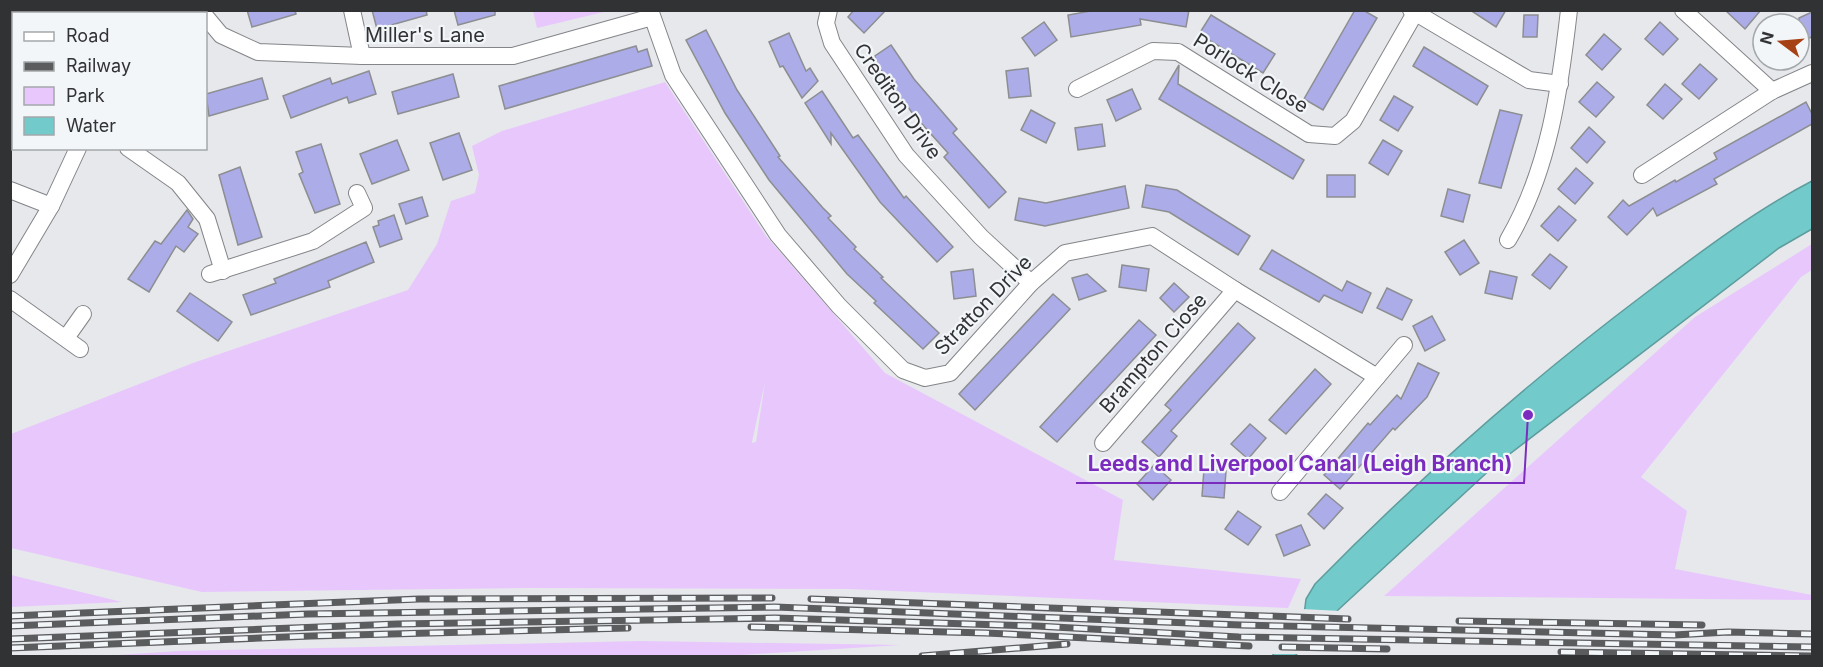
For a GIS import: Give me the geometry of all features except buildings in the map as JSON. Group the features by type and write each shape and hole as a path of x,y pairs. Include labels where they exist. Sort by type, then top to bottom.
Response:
{"street":[{"path":"352,10 362,56"},
{"name":"Crediton Drive","path":"829,10 826,22 832,44 906,155 981,237 1031,283"},
{"path":"1508,240 1525,212 1549,137 1560,84 1569,10"},
{"path":"1683,10 1772,91"},
{"path":"1413,12 1528,80 1560,84"},
{"name":"Porlock Close","path":"1077,89 1153,51 1178,52 1309,134 1335,136 1353,121 1413,12"},
{"name":"Miller's Lane","path":"207,18 221,35 258,52 362,56 513,56 651,14"},
{"name":"Stratton Drive","path":"651,14 673,75 778,235 838,306 903,370 925,378 950,373 1031,283 1065,253 1152,236 1377,377"},
{"path":"1642,175 1772,91 1812,73"},
{"path":"10,276 51,206 77,150"},
{"path":"131,150 178,183 207,219 216,273 313,241 364,208 357,193"},
{"path":"10,190 51,206"},
{"name":"Brampton Close","path":"1103,443 1235,290"},
{"path":"10,299 80,349"},
{"path":"66,338 83,314"},
{"path":"1280,492 1404,345"}],"green space":[{"path":"533,10 608,11 537,28"},
{"path":"665,82 766,236 885,373 1123,500 1114,560 1301,579 1288,608 848,589 526,588 202,592 11,548 11,434 193,363 408,290 437,244 451,201 475,193 479,175 472,146 502,131","holes":["765,382 756,442 752,443"]},
{"path":"1812,244 1812,270 1801,277 1641,477 1687,511 1675,569 1812,595 1812,600 1384,596 1695,317"},
{"path":"11,575 122,602 11,607"},
{"path":"641,641 900,645 725,656 102,656 179,651"}],"water":[{"path":"1812,181 1812,229 1779,248 1494,466 1338,610 1295,656 1272,656 1304,615 1306,599 1315,584 1475,432 1602,326 1686,263 1748,219"}],"pier":[{"path":"1302,609 1341,611 1301,654 1270,654 1301,614"}],"railway":[{"path":"10,616 419,599 772,598"},
{"path":"811,599 1348,619"},
{"path":"10,626 307,614 775,607 1241,625 1674,635 1728,632 1812,634"},
{"path":"10,639 397,624 775,618 1036,626 1239,637 1812,647"},
{"path":"1459,621 1702,625"},
{"path":"751,627 986,633 1249,646"},
{"path":"10,648 311,636 628,628"},
{"path":"922,656 1067,644"},
{"path":"1282,647 1387,649"},
{"path":"1561,652 1810,656"}],"place":[{"name":"Leeds and Liverpool Canal (Leigh Branch)","path":"1528,415"}]}
